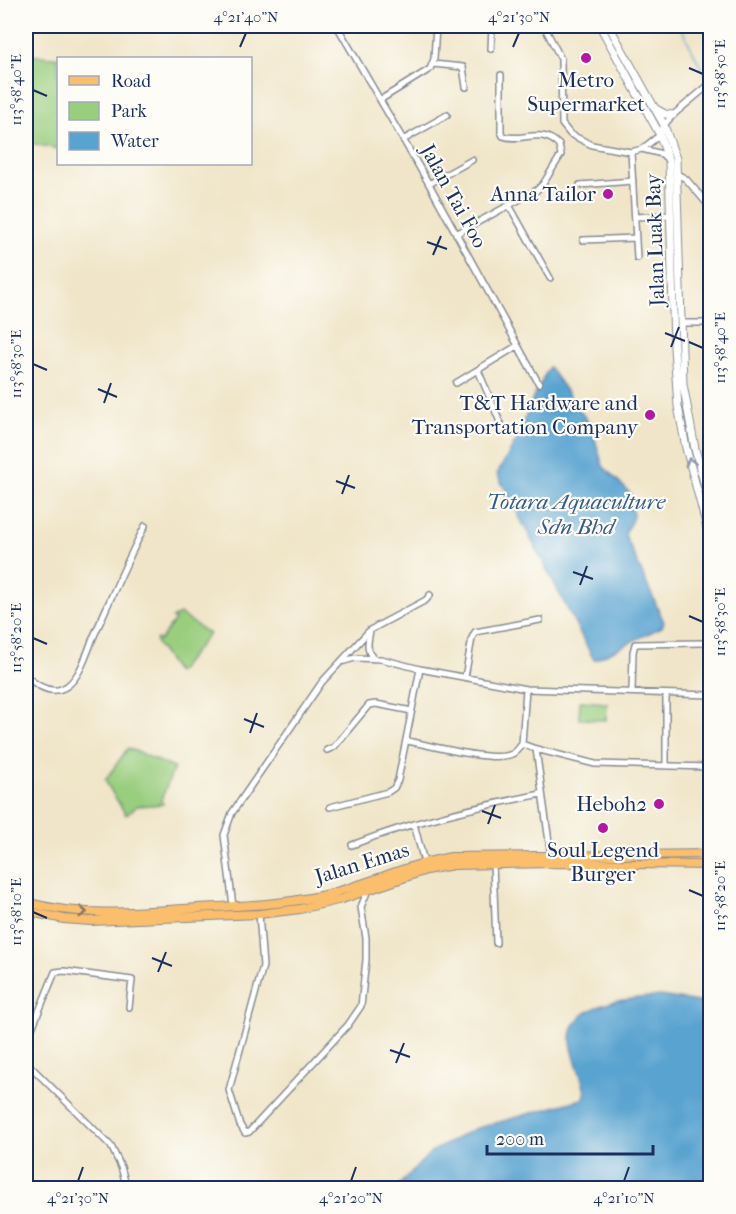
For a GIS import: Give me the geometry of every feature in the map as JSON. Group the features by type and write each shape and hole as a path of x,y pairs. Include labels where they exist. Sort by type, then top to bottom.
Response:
{"main road":[{"name":"Jalan Emas","path":"26,902 88,912 267,905 322,896 424,862 467,856 711,854"},
{"name":"Jalan Emas","path":"26,911 64,919 90,921 259,914 300,909 347,897 426,870 453,865 711,865"}],"street":[{"name":"Jalan Tai Foo","path":"337,26 429,184 539,384"},
{"path":"380,100 426,73 433,64 436,26"},
{"path":"491,49 492,26"},
{"path":"544,26 561,59 561,116 565,130 592,145 631,152 642,149 660,135 664,125 673,115 711,84"},
{"name":"Jalan Luak Bay","path":"600,26 660,135 669,162 674,348 678,406 686,448 711,538"},
{"name":"Jalan Luak Bay","path":"609,26 664,125 676,159 683,384 711,506"},
{"path":"705,26 711,35"},
{"path":"433,64 463,68 466,87"},
{"path":"456,234 509,206 543,184 561,155 561,149 555,141 538,135 510,138 503,136 501,132 501,75"},
{"path":"654,107 665,114 673,115"},
{"path":"403,140 447,115"},
{"path":"652,120 664,125"},
{"path":"555,141 565,130"},
{"path":"642,149 662,154 669,162"},
{"path":"631,152 637,258"},
{"path":"429,184 472,160"},
{"path":"677,174 686,179 710,204"},
{"path":"580,185 633,181"},
{"path":"509,206 550,278"},
{"path":"635,217 671,215"},
{"path":"583,240 636,238"},
{"path":"681,323 711,323"},
{"path":"456,383 517,346"},
{"path":"478,370 503,429"},
{"path":"26,676 44,689 63,688 71,683 145,526"},
{"path":"234,906 224,835 228,821 312,696 339,663 370,630 426,600 430,595"},
{"path":"465,677 475,632 540,620"},
{"path":"370,630 368,652 372,657"},
{"path":"632,692 635,644 702,643"},
{"path":"339,663 355,658 372,657 420,669 526,689 711,695"},
{"path":"330,807 388,792 394,788 407,741 420,669"},
{"path":"407,741 486,756 504,756 515,753 522,744 526,689"},
{"path":"666,694 666,765"},
{"path":"327,750 334,747 364,708 369,705 376,704 412,711"},
{"path":"522,744 595,764 711,767"},
{"path":"536,749 551,856"},
{"path":"352,845 387,831 469,809 541,794"},
{"path":"414,824 424,862"},
{"path":"493,864 496,943"},
{"path":"259,914 263,966 229,1090 240,1125 245,1133 249,1132 332,1042 361,1006 366,938 361,907 370,889"},
{"path":"347,897 361,907"},
{"path":"26,1043 56,972 64,971 135,981 129,1006"},
{"path":"26,1062 111,1146 127,1188"}],"green space":[{"path":"26,55 57,58 57,149 26,142"},
{"path":"180,614 209,634 177,673 156,641 160,640 175,620 172,618"},
{"path":"580,701 607,703 606,720 579,719"},
{"path":"128,748 174,768 161,800 163,804 137,806 126,815 106,779"}],"water":[{"name":"Totara Aquaculture Sdn Bhd","path":"549,367 591,426 603,466 631,494 633,517 625,535 664,622 662,627 594,660 497,474 516,441 532,400"},
{"path":"661,996 710,1004 710,1188 396,1188 431,1152 474,1129 582,1099 585,1095 584,1088 571,1041 573,1028 580,1017 605,1004"}],"waterway":[{"path":"680,26 709,83"}],"place":[{"name":"Metro Supermarket","path":"586,58"},
{"name":"Anna Tailor","path":"608,194"},
{"name":"T&T Hardware and Transportation Company","path":"650,415"},
{"name":"Heboh2","path":"659,804"},
{"name":"Soul Legend Burger","path":"603,828"}]}
